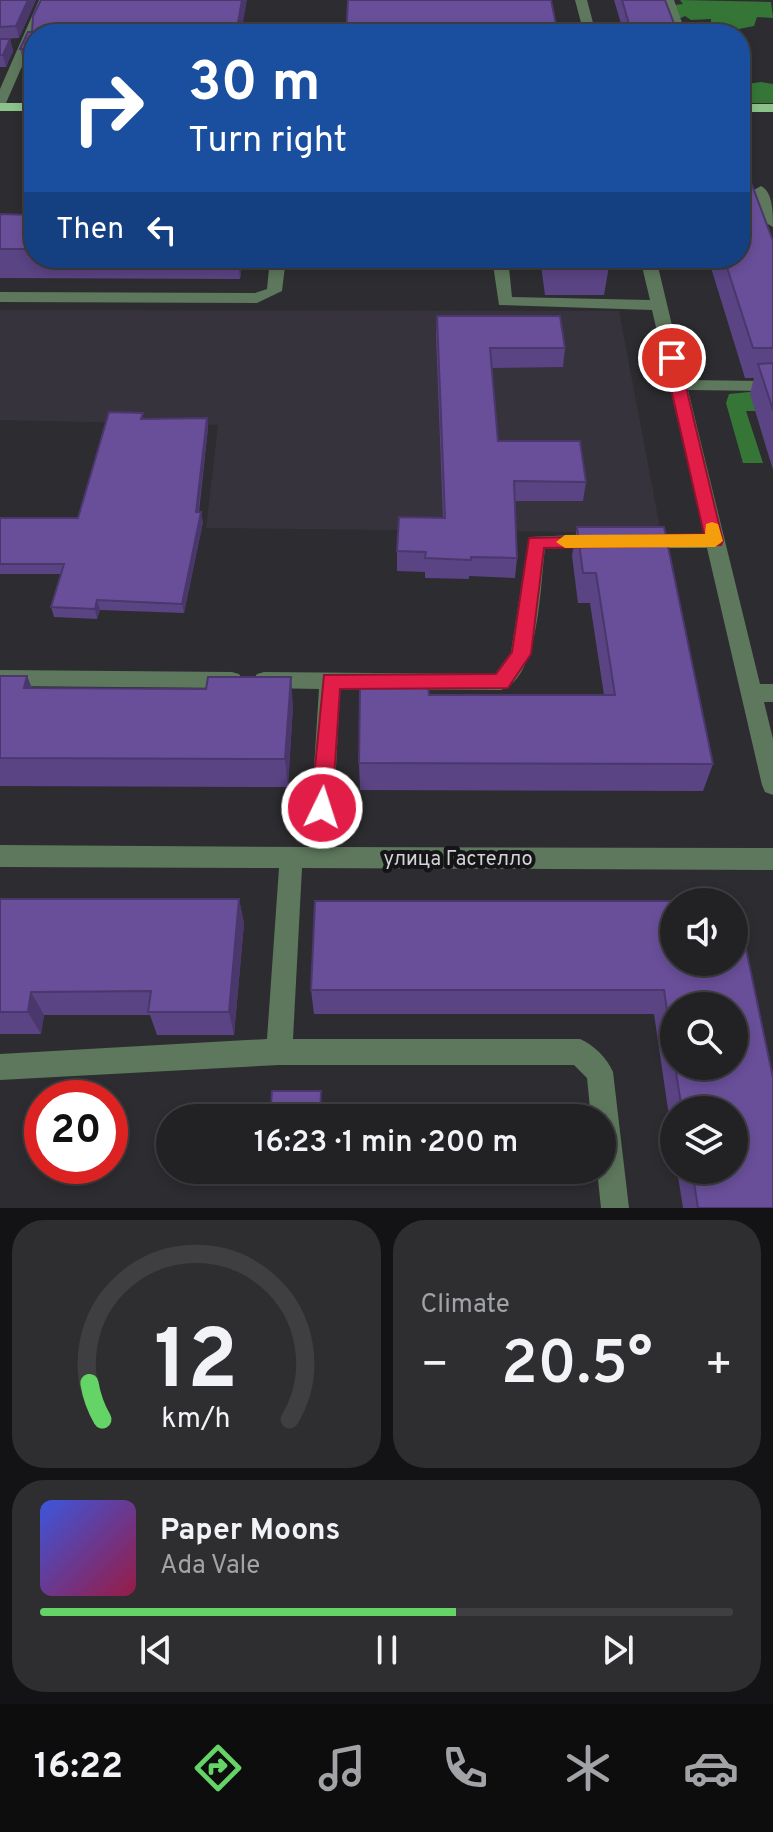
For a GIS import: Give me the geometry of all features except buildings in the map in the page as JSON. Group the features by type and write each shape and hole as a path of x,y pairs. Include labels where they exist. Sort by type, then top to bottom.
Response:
{"main road":[{"path":"0,105 24,106"},
{"path":"750,108 773,108"}],"street":[{"path":"34,24 45,0 55,0"},
{"path":"581,0 587,24"},
{"path":"668,0 676,24"},
{"path":"0,105 24,44"},
{"path":"761,190 773,223"},
{"path":"0,297 257,298 274,291 277,268"},
{"path":"501,268 505,302 658,305"},
{"path":"650,268 715,541 762,693 773,785"},
{"path":"678,385 773,386"},
{"path":"0,678 501,682 521,654 536,542 715,541"},
{"path":"320,857 330,681"},
{"name":"улица Гастелло","path":"0,856 773,859"},
{"path":"279,1052 291,858"},
{"path":"0,1067 279,1052 580,1052 600,1072 615,1208"}],"shaded area":[{"path":"0,310 619,311 661,533 206,528 218,425 0,420"}],"green space":[{"path":"680,0 771,2 773,18 757,17 754,26 750,27 750,24 711,24 711,19 691,20 685,16 674,21 675,5 683,4"},
{"path":"750,84 773,84 773,103 750,103"},
{"path":"770,390 773,411 746,411 763,463 743,463 726,403 729,394"}],"slow traffic":[{"path":"565,542 715,541 712,528"}],"route":[{"path":"322,808 330,681 501,682 521,654 536,542 715,541 672,358"}]}
